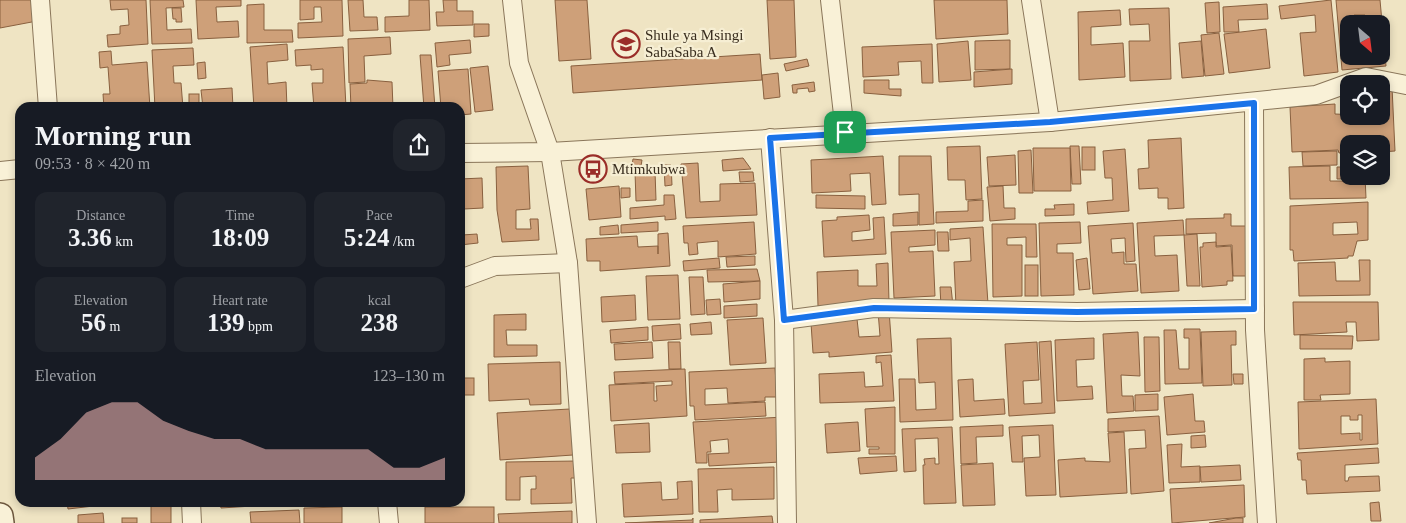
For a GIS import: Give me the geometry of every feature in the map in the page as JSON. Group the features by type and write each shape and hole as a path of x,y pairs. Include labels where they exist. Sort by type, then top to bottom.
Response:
{"street":[{"path":"40,0 48,102"},
{"path":"512,0 519,62 550,152 568,263 587,523"},
{"path":"830,0 845,132"},
{"path":"1031,0 1050,122"},
{"path":"465,153 550,152 845,132 1050,122 1254,103 1316,95 1366,77 1406,85"},
{"path":"1254,103 1254,309 1267,523"},
{"path":"770,138 784,320 787,523"},
{"path":"0,171 15,170"},
{"path":"465,277 495,266 568,263"},
{"path":"784,320 874,308 1077,312 1254,309"},
{"path":"192,507 192,523"},
{"path":"387,507 389,523"},
{"path":"0,516 1,523"}],"building":[{"path":"0,0 34,0 37,21 0,28"},
{"path":"110,0 146,0 148,44 108,47 107,35 120,34 120,26 129,25 128,9 111,10"},
{"path":"150,0 183,0 184,7 166,8 167,30 191,29 192,43 152,44"},
{"path":"196,0 241,0 241,6 216,7 217,22 238,21 239,37 198,39"},
{"path":"300,0 342,0 343,36 298,38 298,23 322,22 321,7 314,7 314,19 300,20"},
{"path":"348,0 363,0 364,17 377,17 378,30 350,31"},
{"path":"409,0 429,0 430,30 385,32 385,17 409,16"},
{"path":"443,0 457,0 457,11 473,11 473,25 437,26 436,12 444,12"},
{"path":"555,0 587,0 591,59 559,61"},
{"path":"767,0 794,0 796,57 770,59"},
{"path":"934,0 1007,0 1008,34 936,39"},
{"path":"1331,0 1338,72 1304,76 1300,33 1316,32 1315,15 1281,19 1279,6"},
{"path":"1336,0 1380,0 1381,15 1340,15 1340,47"},
{"path":"1219,2 1220,32 1207,33 1205,3"},
{"path":"264,4 264,30 292,30 293,42 247,43 247,5"},
{"path":"1267,4 1268,19 1238,20 1239,32 1224,32 1223,7"},
{"path":"172,8 181,8 182,22 176,22 176,19 173,19"},
{"path":"1169,8 1171,79 1130,81 1129,41 1150,41 1149,24 1130,25 1129,9"},
{"path":"1120,10 1121,25 1091,27 1091,45 1123,43 1125,77 1079,80 1078,12"},
{"path":"474,24 489,24 489,36 474,37"},
{"path":"1266,29 1270,68 1229,73 1224,34"},
{"path":"1219,33 1224,74 1205,76 1201,35"},
{"path":"390,37 391,54 364,56 365,82 349,83 348,39"},
{"path":"470,40 471,53 449,55 450,65 437,67 435,43"},
{"path":"1010,40 1010,69 975,70 975,41"},
{"path":"968,41 971,80 939,82 937,44"},
{"path":"1201,41 1204,76 1182,78 1179,43"},
{"path":"287,44 288,60 267,62 268,84 286,82 287,102 254,102 250,47"},
{"path":"932,44 933,83 922,83 921,61 898,62 899,75 863,77 862,47"},
{"path":"343,47 346,102 314,102 312,83 323,83 323,69 311,70 311,65 296,66 295,50"},
{"path":"193,48 194,65 173,66 174,83 181,83 183,102 155,102 152,50"},
{"path":"111,51 112,65 147,62 150,102 104,102 103,94 110,94 108,67 100,68 99,52"},
{"path":"760,54 762,80 573,93 571,66"},
{"path":"420,55 431,55 435,102 424,102"},
{"path":"807,59 809,66 786,71 784,64"},
{"path":"205,62 206,78 198,79 197,63"},
{"path":"1342,65 1386,65 1342,70"},
{"path":"488,66 493,110 475,112 470,68"},
{"path":"468,69 471,114 465,115 465,102 441,102 438,71"},
{"path":"1012,69 1012,84 974,87 974,72"},
{"path":"778,73 780,97 764,99 762,75"},
{"path":"367,80 392,82 393,102 351,102 350,84 367,83"},
{"path":"864,80 889,80 889,89 901,89 901,96 864,93"},
{"path":"814,82 815,91 809,92 808,88 797,89 797,93 793,93 792,85"},
{"path":"1390,87 1392,87 1395,151 1390,151 1390,135 1340,135 1340,153 1338,150 1292,152 1290,107 1335,104 1335,114 1340,114 1340,125 1390,125"},
{"path":"232,88 233,102 202,102 201,90"},
{"path":"189,94 199,94 199,102 189,102"},
{"path":"1181,138 1184,208 1168,209 1168,198 1158,198 1158,188 1139,189 1138,169 1149,168 1148,140"},
{"path":"980,146 982,199 966,200 965,180 948,180 947,147"},
{"path":"1070,146 1079,146 1081,184 1072,184"},
{"path":"1082,147 1095,147 1095,170 1082,170"},
{"path":"1033,148 1070,148 1071,191 1034,191"},
{"path":"1125,149 1129,211 1088,214 1087,202 1113,200 1112,178 1105,178 1103,151"},
{"path":"1031,150 1033,193 1019,193 1018,151"},
{"path":"1337,151 1337,165 1303,166 1302,152"},
{"path":"1015,155 1016,185 989,186 987,157"},
{"path":"883,156 886,204 872,205 870,173 850,174 851,191 812,193 811,160"},
{"path":"899,156 931,156 934,224 919,225 919,194 899,195"},
{"path":"743,158 751,169 723,171 722,160"},
{"path":"633,159 642,160 641,166 632,165"},
{"path":"698,163 700,202 720,201 720,184 755,183 757,215 686,218 681,164"},
{"path":"664,165 671,165 672,185 665,186"},
{"path":"528,166 530,209 516,210 516,229 531,229 530,219 538,219 539,240 502,242 497,210 496,167"},
{"path":"1330,166 1330,181 1340,181 1340,185 1365,185 1366,198 1290,199 1289,167"},
{"path":"1337,167 1340,167 1340,179 1337,179"},
{"path":"655,171 656,200 636,201 635,172"},
{"path":"739,172 753,172 754,181 740,182"},
{"path":"482,178 483,208 465,209 465,179"},
{"path":"619,186 621,217 589,220 586,189"},
{"path":"1003,186 1004,208 1015,208 1015,219 990,221 987,187"},
{"path":"621,188 630,188 630,197 621,198"},
{"path":"664,195 674,195 676,219 665,220 665,216 630,219 630,208 664,205"},
{"path":"816,195 865,196 865,209 816,208"},
{"path":"983,200 983,221 936,223 936,212 968,211 968,201"},
{"path":"1368,202 1368,240 1357,241 1353,256 1348,256 1348,258 1294,261 1293,250 1290,250 1290,206","holes":["1357,222 1358,234 1333,235 1333,223"]},
{"path":"1074,204 1074,215 1045,216 1045,209 1055,209 1054,205"},
{"path":"918,212 918,225 893,226 893,214"},
{"path":"1224,214 1231,214 1231,226 1248,226 1250,276 1233,276 1232,245 1216,246 1216,233 1186,234 1186,219 1224,218"},
{"path":"869,215 870,230 852,232 852,241 874,239 873,218 884,217 886,254 824,257 822,221 837,220 837,217"},
{"path":"1183,220 1184,235 1154,236 1155,256 1177,255 1179,291 1141,293 1137,223"},
{"path":"658,222 658,231 621,233 621,225"},
{"path":"754,222 756,254 718,257 718,241 697,243 698,254 689,255 688,243 684,243 683,226"},
{"path":"1080,222 1081,243 1057,244 1057,253 1073,253 1074,295 1041,296 1039,223"},
{"path":"1133,223 1135,261 1126,262 1125,238 1111,239 1112,253 1124,252 1124,264 1136,264 1138,291 1093,294 1088,226"},
{"path":"992,224 1036,224 1037,257 1026,257 1026,237 1007,238 1007,245 1022,245 1022,296 993,297"},
{"path":"618,225 619,234 600,235 600,227"},
{"path":"983,227 988,304 956,306 954,262 971,261 970,238 950,240 950,229"},
{"path":"935,230 935,245 909,247 909,252 933,251 935,296 894,298 891,232"},
{"path":"937,232 948,232 949,251 938,251"},
{"path":"668,233 670,266 600,271 600,261 587,261 586,239 637,236 638,247 658,246 658,234"},
{"path":"477,234 478,243 465,244 465,235"},
{"path":"1197,234 1200,286 1187,286 1184,235"},
{"path":"1216,242 1216,247 1231,246 1233,281 1227,281 1227,285 1202,287 1200,247 1203,247 1203,243"},
{"path":"755,256 755,265 727,267 726,257"},
{"path":"719,258 720,268 684,271 683,261"},
{"path":"1087,258 1090,289 1079,290 1076,260"},
{"path":"1359,260 1370,260 1370,295 1299,296 1298,263 1335,262 1336,281 1360,281"},
{"path":"888,263 889,303 818,306 817,272 858,270 858,286 877,286 876,264"},
{"path":"1025,265 1038,265 1038,296 1025,296"},
{"path":"757,269 760,281 708,282 707,270"},
{"path":"678,275 680,319 648,320 646,276"},
{"path":"689,277 703,277 705,314 691,315"},
{"path":"760,281 760,299 724,302 723,284"},
{"path":"940,287 951,287 953,306 941,307"},
{"path":"635,295 636,320 602,322 601,297"},
{"path":"720,299 721,314 707,315 706,300"},
{"path":"1293,302 1378,302 1379,340 1357,341 1356,322 1346,322 1347,332 1294,335"},
{"path":"757,304 757,316 724,318 724,306"},
{"path":"889,310 892,352 829,357 829,352 813,353 811,323 857,319 859,337 880,336 878,311"},
{"path":"526,314 526,330 506,330 507,345 537,345 537,356 494,357 494,315"},
{"path":"763,318 766,363 730,365 727,320"},
{"path":"711,322 712,334 691,335 690,324"},
{"path":"680,324 681,339 653,341 652,326"},
{"path":"648,327 648,340 611,343 610,330"},
{"path":"1184,329 1200,329 1202,383 1165,384 1164,330 1176,330 1179,369 1189,369 1189,338 1184,338"},
{"path":"1236,331 1236,345 1231,345 1232,385 1203,386 1201,332"},
{"path":"1138,332 1140,376 1121,375 1122,396 1133,396 1134,411 1107,413 1103,334"},
{"path":"1300,335 1353,336 1352,349 1300,349"},
{"path":"1144,337 1159,337 1160,391 1145,392"},
{"path":"951,338 953,420 900,422 899,379 915,379 916,410 936,409 935,382 919,383 917,339"},
{"path":"1094,338 1094,359 1076,360 1077,387 1092,386 1093,399 1057,401 1055,340"},
{"path":"1051,341 1055,413 1009,416 1005,344 1037,342 1039,380 1023,381 1024,404 1042,403 1039,342"},
{"path":"652,342 653,358 615,360 614,344"},
{"path":"668,342 680,342 681,369 669,369"},
{"path":"891,355 894,401 820,403 819,374 864,372 865,387 883,386 881,362 876,363 876,356"},
{"path":"1325,358 1325,362 1350,361 1350,394 1320,395 1321,400 1304,400 1304,359"},
{"path":"560,362 561,404 530,405 529,399 489,401 488,364"},
{"path":"775,368 777,397 765,397 765,401 728,403 727,388 705,389 705,405 765,402 766,416 695,420 694,406 690,406 689,372"},
{"path":"685,369 687,416 611,421 609,385 654,383 654,401 657,401 656,386 672,385 672,381 615,384 614,372"},
{"path":"1233,374 1243,374 1243,384 1234,384"},
{"path":"465,378 474,378 474,395 465,395"},
{"path":"973,379 974,401 1004,399 1005,414 960,417 958,380"},
{"path":"1158,394 1158,410 1135,411 1135,395"},
{"path":"1193,394 1195,421 1204,421 1205,432 1167,435 1164,397"},
{"path":"1376,399 1378,444 1299,449 1298,402","holes":["1358,415 1362,415 1362,440 1360,440 1360,433 1341,434 1341,416 1350,416 1350,420 1358,420"]},
{"path":"895,407 895,454 869,454 869,449 879,449 879,447 867,447 865,409"},
{"path":"570,409 573,455 500,460 497,413"},
{"path":"1159,416 1164,491 1131,494 1129,449 1146,448 1145,430 1108,432 1108,419"},
{"path":"784,417 780,462 709,466 708,454 729,453 728,439 710,441 711,452 707,452 707,463 696,463 693,422"},
{"path":"858,422 860,451 827,453 825,424"},
{"path":"649,423 650,452 616,453 614,425"},
{"path":"1003,425 1003,436 976,437 977,463 961,464 960,427"},
{"path":"1053,425 1056,495 1026,496 1024,458 1040,457 1039,435 1022,436 1023,462 1012,462 1009,427"},
{"path":"952,427 956,503 924,504 924,459 935,458 935,464 939,464 938,438 915,439 916,471 904,472 902,429"},
{"path":"1124,432 1127,493 1060,497 1058,460 1085,458 1085,461 1110,462 1108,433"},
{"path":"1205,435 1206,447 1191,448 1191,436"},
{"path":"1182,444 1181,467 1200,466 1200,482 1169,483 1167,445"},
{"path":"1378,448 1379,463 1345,465 1345,481 1348,481 1349,477 1379,476 1380,491 1307,494 1306,480 1302,480 1301,460 1298,460 1297,453"},
{"path":"896,456 897,471 860,474 858,458"},
{"path":"577,461 577,478 571,478 572,503 531,504 531,489 536,489 536,476 520,477 520,500 506,500 506,462"},
{"path":"993,463 995,505 963,506 961,465"},
{"path":"1240,465 1241,480 1201,482 1200,467"},
{"path":"774,467 774,499 732,500 732,489 717,490 718,512 699,512 698,469"},
{"path":"692,481 693,514 624,517 622,484 661,482 662,500 678,499 677,482"},
{"path":"1244,485 1245,517 1172,523 1170,489"},
{"path":"1379,502 1381,521 1371,521 1370,503"},
{"path":"68,507 85,507 68,509"},
{"path":"151,507 171,507 171,523 151,523"},
{"path":"342,507 342,523 304,523 304,508"},
{"path":"425,507 494,507 494,523 425,523"},
{"path":"299,510 300,523 251,523 250,512"},
{"path":"572,511 572,523 499,523 498,514"},
{"path":"103,513 104,523 78,523 78,515"},
{"path":"772,516 773,523 700,523 700,520"},
{"path":"122,518 137,518 137,523 122,523"},
{"path":"693,518 693,523 625,523 692,520"},
{"path":"1243,518 1243,523 1209,523"}],"place":[{"name":"Shule ya Msingi SabaSaba A","path":"626,44"},
{"name":"Mtimkubwa","path":"593,169"}],"route":[{"path":"1254,103 1254,309 1077,312 874,308 784,320 770,138 845,132 1050,122 1254,103"}]}
